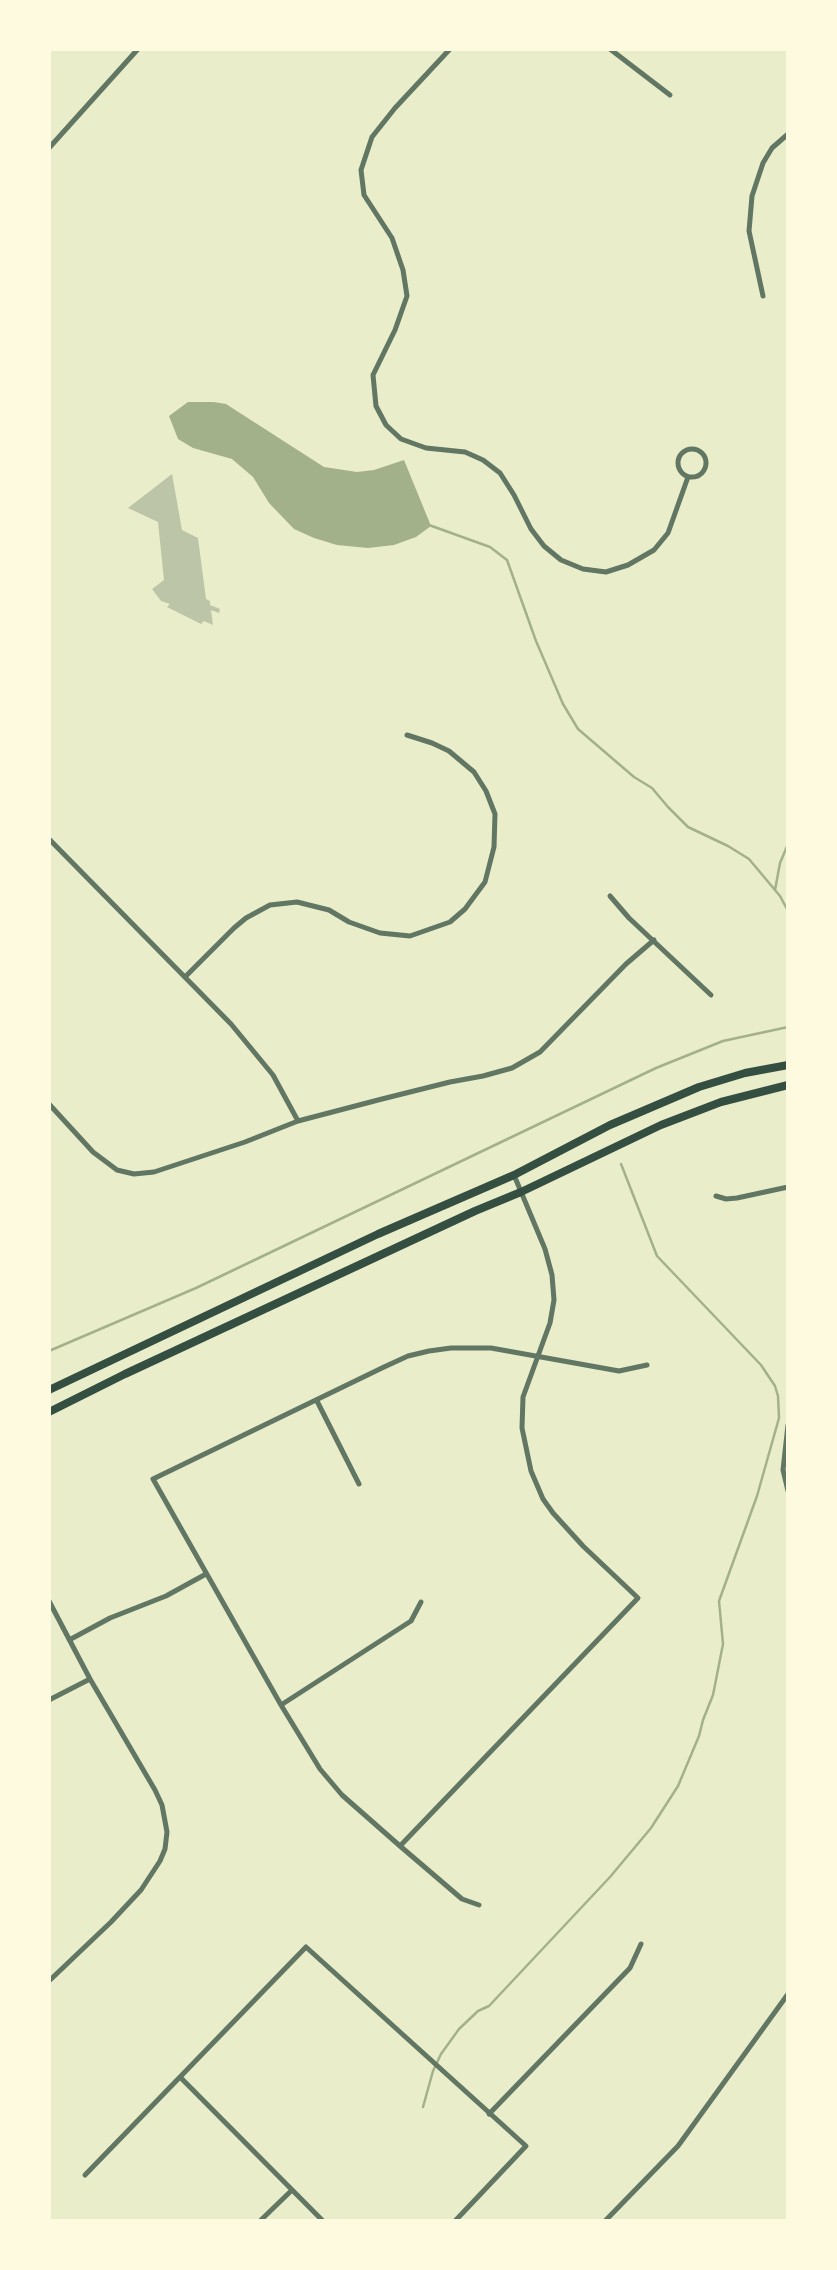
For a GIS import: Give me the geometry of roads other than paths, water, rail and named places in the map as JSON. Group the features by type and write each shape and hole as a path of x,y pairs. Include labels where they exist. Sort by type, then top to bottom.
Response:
{"main road":[{"path":"49,1390 378,1234 514,1175 610,1125 666,1100 745,1073 788,1065"},
{"path":"49,1412 661,1125 721,1102 788,1085"}],"street":[{"path":"49,148 138,49"},
{"path":"450,49 372,137 361,170 364,195 392,238 403,270 407,296 395,330 373,375 376,406 386,425 401,439 426,448 465,452 483,460 500,473 531,529 544,546 561,560 583,569 606,572 628,565 654,550 668,533 688,477"},
{"path":"610,49 670,95"},
{"path":"763,296 749,231 750,205 763,163 772,148 788,134"},
{"path":"685,451 698,451 705,462 704,471 697,476 688,477 680,472 679,458 685,451"},
{"path":"185,977 240,923 270,905 297,902 329,910 349,922 380,933 410,936 450,922 465,909 485,882 494,847 495,814 486,791 474,772 449,751 407,735"},
{"path":"49,839 231,1024 273,1075 299,1122"},
{"path":"611,896 629,918 711,995"},
{"path":"49,1104 93,1152 117,1170 134,1174 154,1172 299,1122 512,1068 540,1052 626,964 654,940"},
{"path":"400,1846 638,1598 553,1513 537,1488 524,1446 522,1410 527,1385 550,1322 554,1300 552,1275 545,1250 514,1175"},
{"path":"716,1196 737,1199 788,1187"},
{"path":"479,1905 462,1899 400,1846 320,1769 153,1479 384,1367 408,1356 429,1351 473,1347 619,1370 647,1365"},
{"path":"317,1401 359,1484"},
{"path":"788,1425 783,1470 788,1491"},
{"path":"71,1639 110,1618 166,1596 206,1574"},
{"path":"49,1601 90,1679 155,1790 165,1818 167,1840 160,1861 141,1890 49,1981"},
{"path":"281,1705 411,1621 421,1602"},
{"path":"49,1700 90,1679"},
{"path":"489,2114 630,1968 641,1944"},
{"path":"85,2175 306,1947 526,2146 456,2221"},
{"path":"605,2221 678,2146 788,1994"},
{"path":"180,2077 323,2221"},
{"path":"260,2221 292,2190"}],"waterway":[{"path":"429,525 490,547 507,560 536,641 563,704 578,729 634,777 652,788 688,827 749,859 780,896 788,911"},
{"path":"775,890 780,863 788,844"},
{"path":"49,1351 196,1288 656,1068 723,1041 788,1027"},
{"path":"423,2107 433,2071 441,2054 459,2029 478,2011 489,2006 610,1877 651,1828 678,1786 713,1695 723,1644 719,1601 757,1496 779,1418 775,1386 761,1365 657,1256 621,1164"}]}
